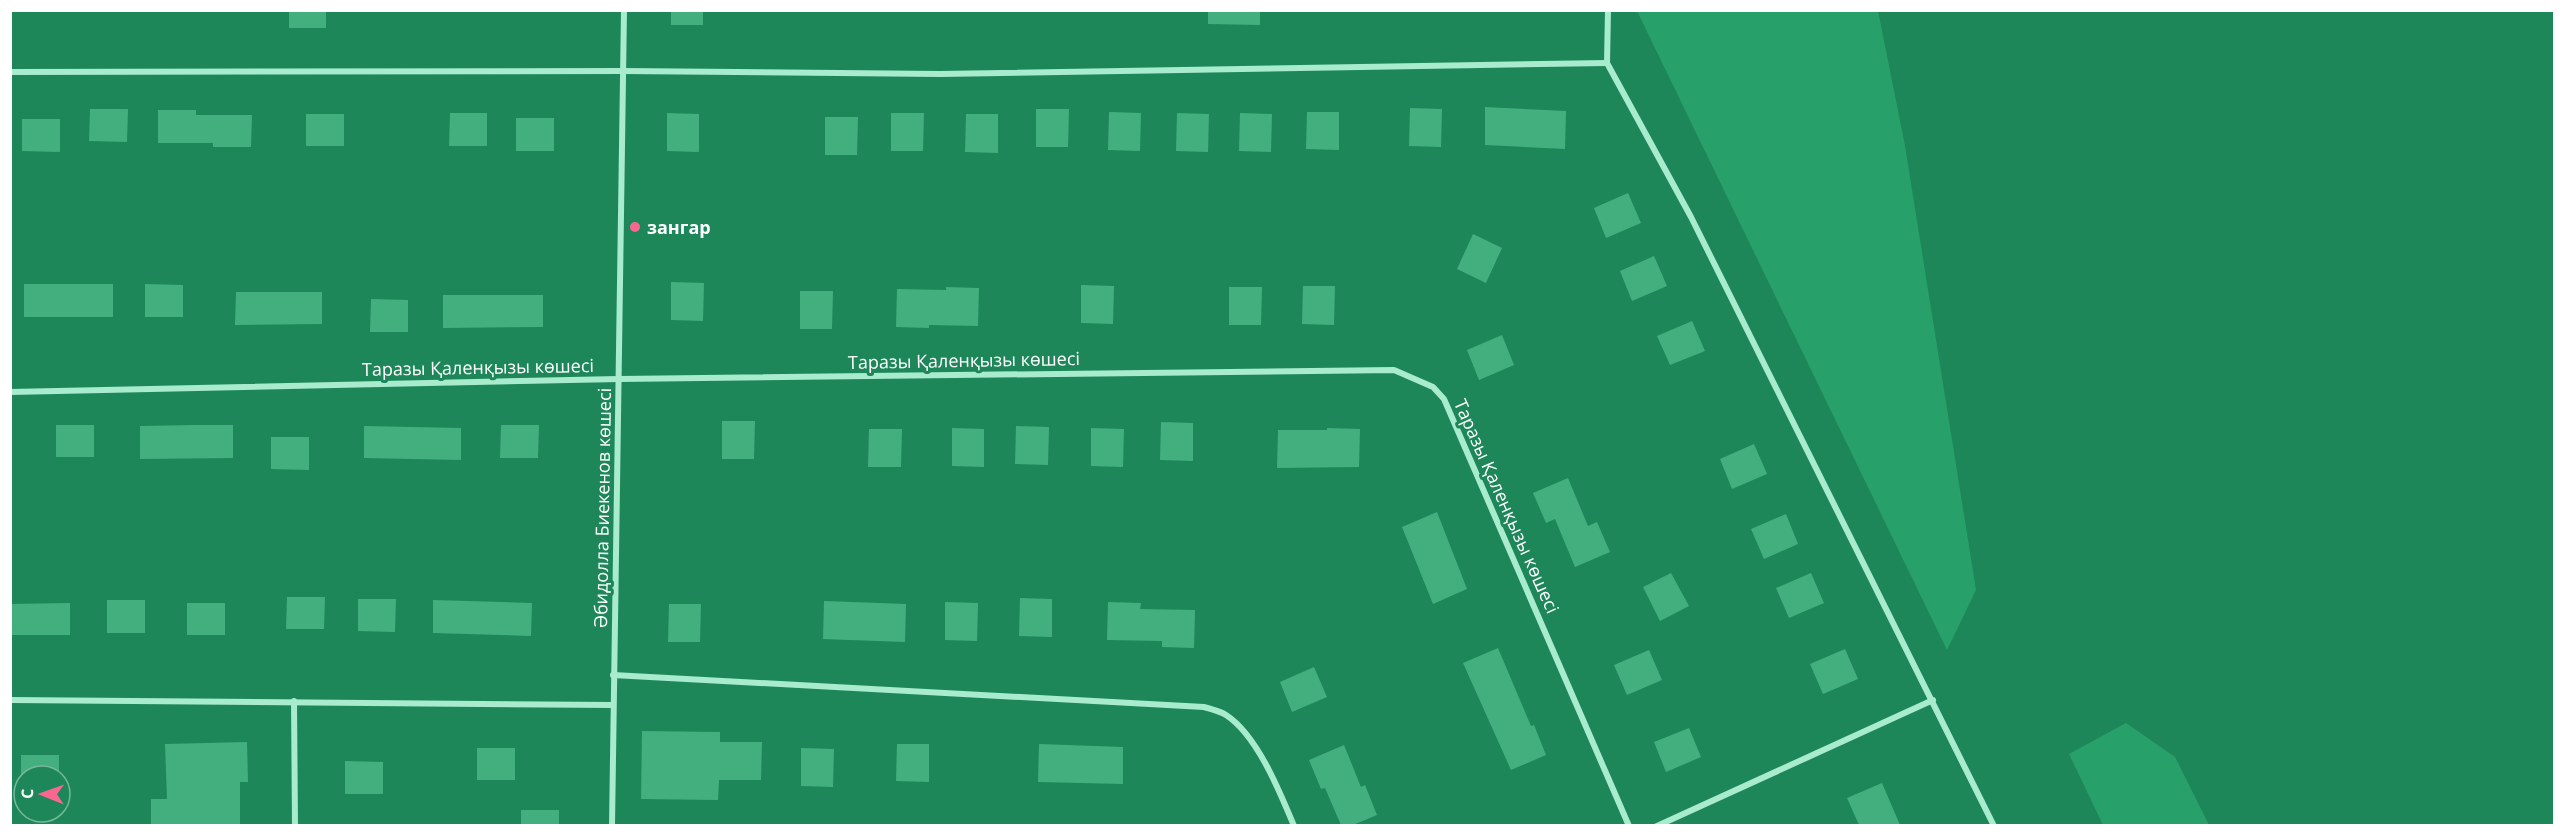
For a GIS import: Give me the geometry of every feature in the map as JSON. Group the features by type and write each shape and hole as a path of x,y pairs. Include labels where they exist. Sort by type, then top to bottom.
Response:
{"street":[{"name":"Әбидолла Биекенов көшесі","path":"612,825 624,10"},
{"path":"1608,10 1606,63 1691,218 1994,825"},
{"path":"10,72 623,71 940,74 1606,63"},
{"name":"Таразы Қаленқызы көшесі","path":"10,392 619,379 1394,370 1415,378 1438,393 1454,418 1629,825"},
{"path":"614,675 1204,707 1225,715 1242,730 1259,754 1294,825"},
{"path":"10,700 613,705"},
{"path":"1657,825 1933,700"},
{"path":"294,701 295,825"}],"green space":[{"path":"1637,11 1878,11 1905,146 1976,590 1947,650"},
{"path":"2126,723 2175,757 2209,825 2103,825 2069,754"}],"building":[{"path":"289,10 326,10 326,28 289,28"},
{"path":"671,10 703,10 703,25 671,25"},
{"path":"1208,10 1260,10 1260,25 1208,24"},
{"path":"1485,107 1566,111 1565,149 1485,145"},
{"path":"1410,108 1442,109 1441,147 1409,146"},
{"path":"90,109 128,109 127,142 89,141"},
{"path":"1036,109 1069,109 1068,147 1036,147"},
{"path":"158,110 196,110 196,115 252,115 251,147 213,147 213,143 158,143"},
{"path":"1109,112 1141,113 1140,151 1108,150"},
{"path":"1307,112 1339,112 1339,150 1306,149"},
{"path":"450,113 487,113 487,146 449,146"},
{"path":"667,113 699,114 699,152 667,151"},
{"path":"891,113 924,113 923,151 891,151"},
{"path":"1177,113 1209,114 1208,152 1176,151"},
{"path":"1240,113 1272,114 1271,152 1239,151"},
{"path":"306,114 344,114 344,146 306,146"},
{"path":"966,114 998,114 998,153 965,152"},
{"path":"825,117 858,117 857,155 825,155"},
{"path":"516,118 554,118 554,151 516,151"},
{"path":"22,119 60,119 60,152 22,151"},
{"path":"1628,193 1641,223 1606,238 1594,208"},
{"path":"1473,234 1502,248 1486,283 1457,269"},
{"path":"1654,256 1667,286 1632,301 1620,271"},
{"path":"671,282 704,283 703,321 671,320"},
{"path":"24,284 113,284 113,317 24,317"},
{"path":"145,284 183,285 183,317 145,317"},
{"path":"1081,285 1114,286 1113,324 1081,323"},
{"path":"1303,286 1335,286 1334,325 1302,324"},
{"path":"946,287 979,288 978,326 896,327 897,289 946,290"},
{"path":"1229,287 1262,287 1261,325 1229,325"},
{"path":"800,291 833,291 832,329 800,329"},
{"path":"236,292 322,292 322,324 235,325"},
{"path":"443,295 543,295 543,327 443,328"},
{"path":"371,299 408,300 408,332 370,332"},
{"path":"1692,321 1705,351 1670,365 1657,336"},
{"path":"1502,335 1514,365 1479,380 1467,350"},
{"path":"722,421 755,421 754,459 722,459"},
{"path":"1161,422 1193,423 1193,461 1160,460"},
{"path":"56,425 94,425 94,457 56,457"},
{"path":"233,425 233,458 140,459 140,426"},
{"path":"501,425 539,425 538,458 500,458"},
{"path":"364,426 461,428 461,460 364,458"},
{"path":"1016,426 1049,427 1048,465 1015,464"},
{"path":"952,428 984,429 984,467 952,466"},
{"path":"1091,428 1124,429 1123,467 1091,466"},
{"path":"1327,428 1360,429 1359,467 1277,468 1278,430 1327,430"},
{"path":"869,429 902,429 901,467 868,467"},
{"path":"271,437 309,437 309,470 271,469"},
{"path":"1754,444 1767,474 1732,489 1720,459"},
{"path":"1568,478 1588,526 1597,522 1610,552 1575,567 1555,519 1546,523 1533,493"},
{"path":"1437,512 1467,589 1433,604 1402,527"},
{"path":"1786,514 1798,544 1764,559 1751,529"},
{"path":"1671,573 1689,606 1660,621 1643,587"},
{"path":"1811,573 1824,603 1789,618 1776,588"},
{"path":"287,597 325,597 324,629 286,629"},
{"path":"1020,598 1052,599 1052,637 1019,636"},
{"path":"358,599 396,599 395,632 358,631"},
{"path":"107,600 145,600 145,633 107,633"},
{"path":"433,600 532,603 531,636 433,633"},
{"path":"824,601 906,604 905,642 823,639"},
{"path":"945,602 978,603 977,641 945,640"},
{"path":"1108,602 1141,603 1140,609 1195,610 1194,648 1162,647 1162,641 1107,640"},
{"path":"70,603 70,635 10,635 10,604"},
{"path":"187,603 225,603 225,635 187,635"},
{"path":"669,604 701,604 700,642 668,642"},
{"path":"1498,648 1531,726 1534,725 1546,755 1511,770 1463,663"},
{"path":"1845,649 1858,679 1823,694 1810,664"},
{"path":"1649,650 1662,680 1627,695 1614,665"},
{"path":"1314,667 1327,697 1292,712 1280,682"},
{"path":"1689,728 1701,757 1666,772 1654,742"},
{"path":"642,731 720,732 720,742 762,742 761,780 719,780 718,800 641,799"},
{"path":"247,742 248,782 240,782 240,825 151,825 151,799 167,799 165,744"},
{"path":"897,744 929,744 929,782 896,781"},
{"path":"1039,744 1123,747 1123,784 1038,782"},
{"path":"1344,745 1361,787 1365,785 1377,815 1353,825 1341,825 1325,788 1321,789 1309,760"},
{"path":"477,748 515,748 515,780 477,780"},
{"path":"801,748 834,749 833,787 801,786"},
{"path":"21,755 59,755 59,764 21,764"},
{"path":"345,761 383,762 383,794 345,794"},
{"path":"1882,783 1900,825 1859,825 1847,798"},
{"path":"521,810 559,810 559,825 521,825"}],"place":[{"name":"зангар","path":"635,227"}]}
